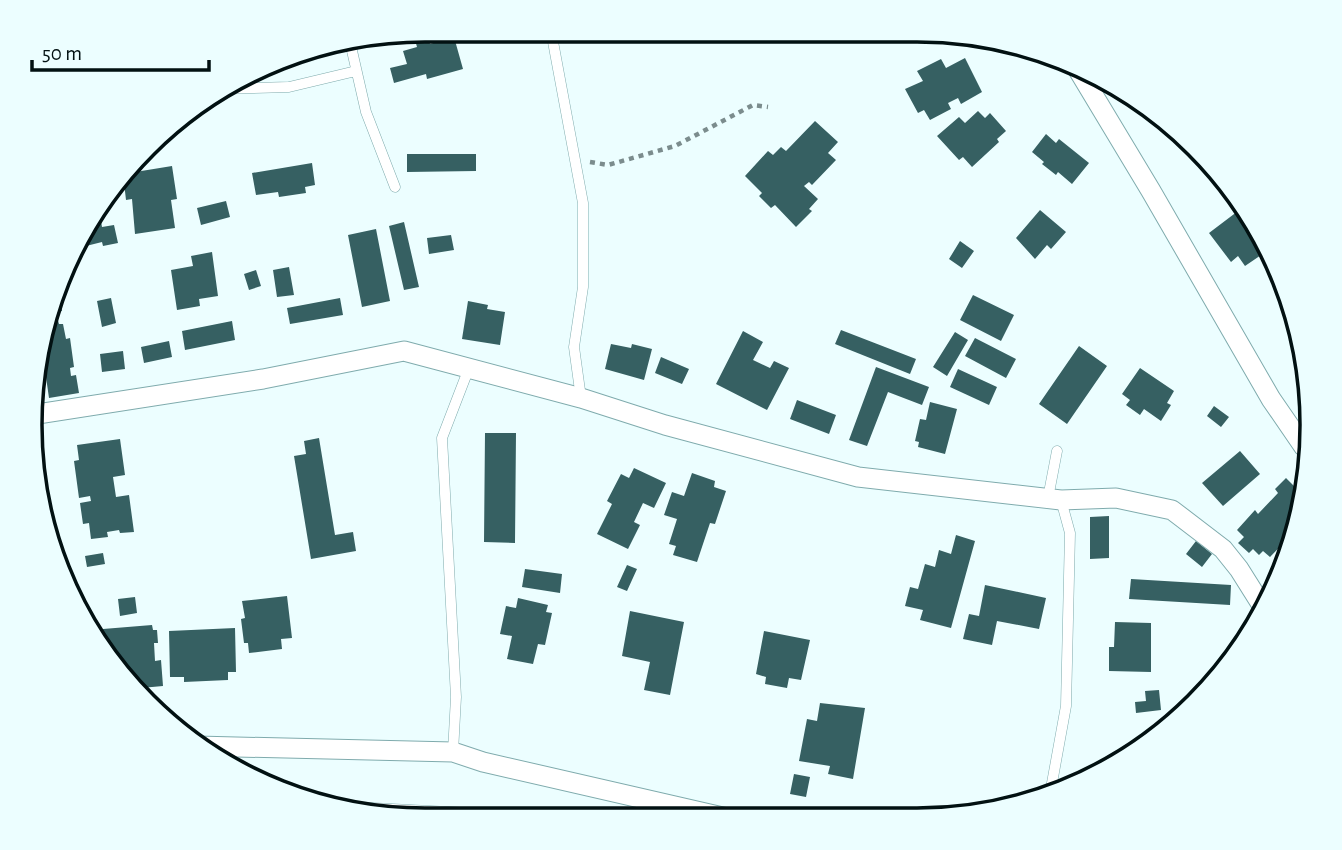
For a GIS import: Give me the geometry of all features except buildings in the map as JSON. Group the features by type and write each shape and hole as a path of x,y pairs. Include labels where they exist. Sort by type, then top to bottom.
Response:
{"street":[{"path":"1085,80 1152,191 1271,399 1299,440"},
{"path":"42,413 263,379 404,351 858,477 1055,499 1116,498 1172,510 1223,549 1258,600"},
{"path":"217,746 453,752 483,762 683,808"}],"lane":[{"path":"553,42 583,203 583,287 574,347 581,398"},
{"path":"351,49 366,112 395,187"},
{"path":"242,88 289,87 356,71"},
{"path":"453,752 456,697 442,438 469,368"},
{"path":"1052,784 1066,694 1070,533 1055,499 1057,451"}],"path":[{"path":"575,160 607,165 675,146 753,105 768,107"}]}
